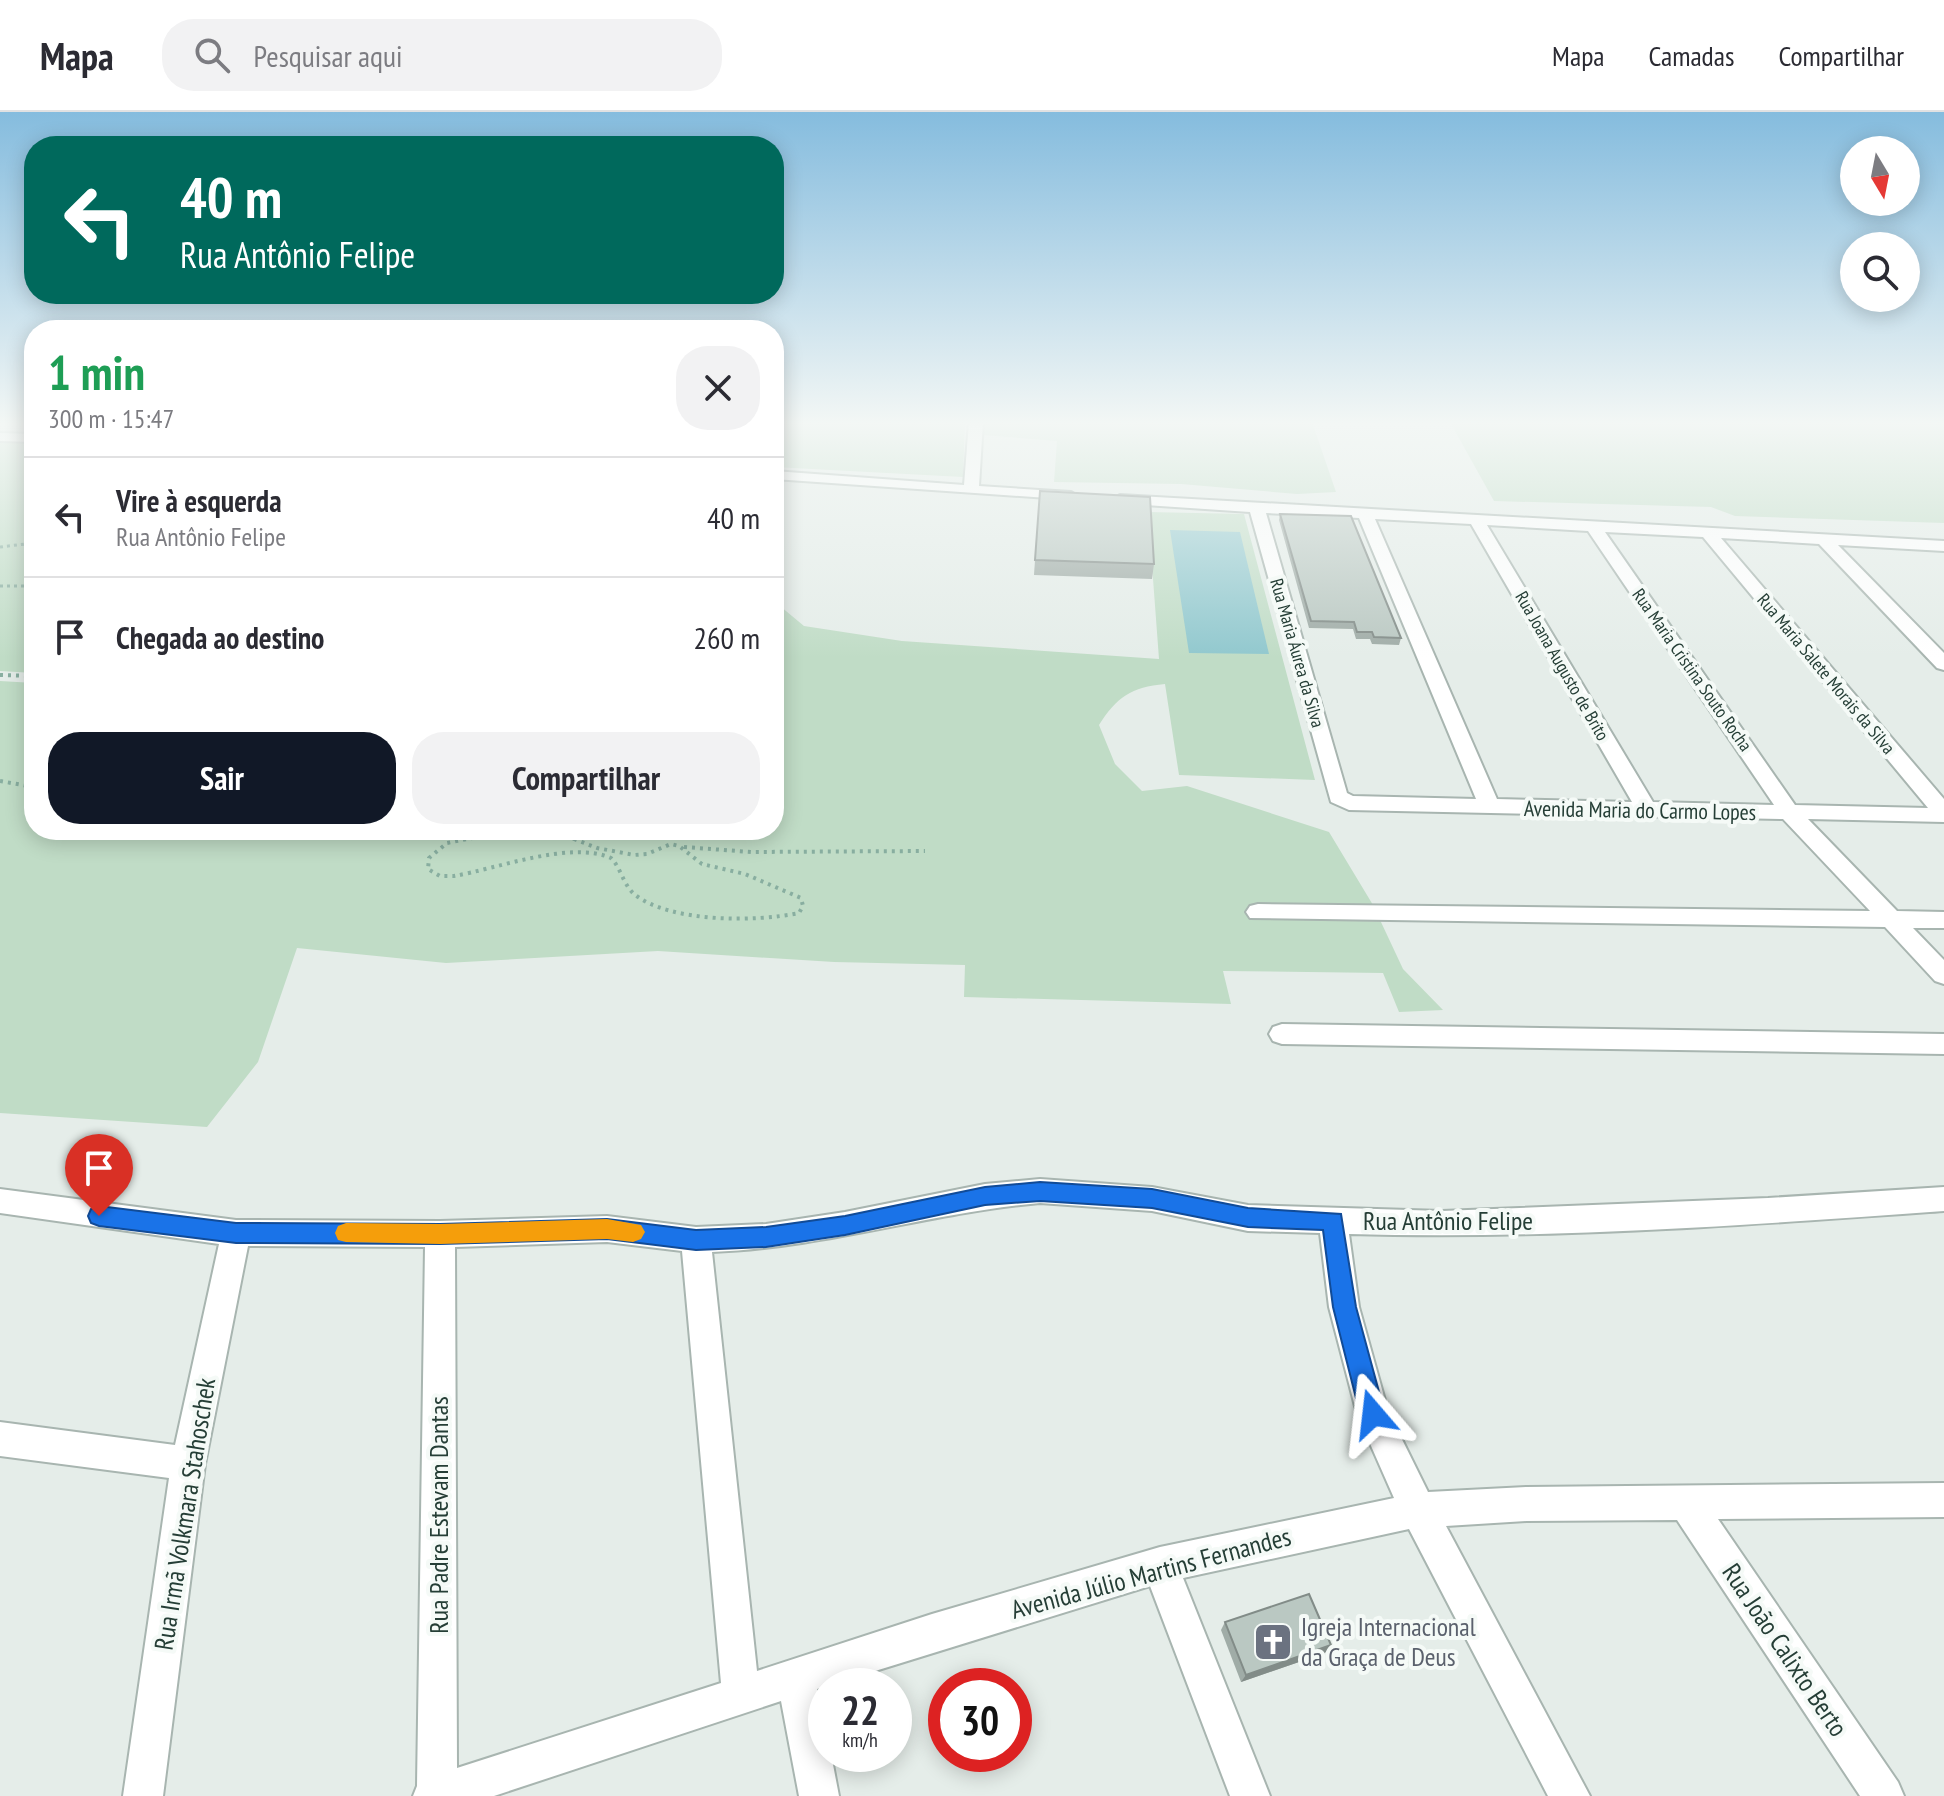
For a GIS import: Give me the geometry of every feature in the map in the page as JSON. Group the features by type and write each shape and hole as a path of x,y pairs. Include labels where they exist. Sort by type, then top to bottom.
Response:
{"street":[{"path":"1126,501 1944,546"},
{"name":"Rua Maria Áurea da Silva","path":"1257,510 1338,797"},
{"path":"1366,516 1490,807"},
{"name":"Rua Joana Augusto de Brito","path":"1477,521 1647,810"},
{"name":"Rua Maria Cristina Souto Rocha","path":"1594,528 1790,813 1944,975"},
{"name":"Rua Maria Salete Morais da Silva","path":"1709,534 1944,814"},
{"path":"1824,540 1944,664"},
{"name":"Avenida Maria do Carmo Lopes","path":"1338,797 1361,805 1944,814"},
{"path":"1258,912 1944,920"},
{"path":"1282,1034 1944,1044"},
{"name":"Rua Antônio Felipe","path":"0,1201 236,1233 440,1234 607,1229 696,1240 766,1237 845,1225 985,1196 1040,1191 1152,1199 1248,1218 1442,1224 1768,1211 1944,1199"},
{"path":"1333,1221 1344,1307 1373,1414 1418,1510 1570,1796"},
{"name":"Rua Irmã Volkmara Stahoschek","path":"143,1796 188,1464 236,1233"},
{"name":"Rua Padre Estevam Dantas","path":"436,1795 440,1234"},
{"path":"696,1240 741,1696"},
{"path":"0,1439 188,1464"},
{"name":"Avenida Júlio Martins Fernandes","path":"436,1795 796,1678 1160,1565 1418,1510 1526,1504 1944,1500"},
{"name":"Rua João Calixto Berto","path":"1686,1503 1884,1796"},
{"path":"1160,1565 1250,1796"},
{"path":"796,1678 819,1796"}],"path":[{"path":"0,547 24,544"},
{"path":"0,586 24,586"},
{"path":"0,675 24,676"},
{"path":"0,781 24,785"},
{"path":"462,840 439,846 427,862 428,869 440,876 454,876 541,858 605,855 616,862 624,885 638,897 679,910 746,918 789,916 799,913 803,906 801,898 787,890 745,874 702,864 692,859 684,847"},
{"path":"576,840 634,855 647,854 671,844 751,852 925,851"}],"green space":[{"path":"0,501 24,501 24,672 0,671"},
{"path":"1494,501 1944,501 1944,523 1735,516 1711,507"},
{"path":"1148,512 1244,514 1315,780 1179,775 1165,684 1126,695 1099,725 1115,764 1142,791 1187,786 1329,832 1373,905 1403,969 1443,1010 1399,1012 1383,973 1223,971 1231,1004 964,997 965,965 834,962 658,951 446,963 297,948 258,1062 207,1127 0,1113 0,681 24,682 24,840 784,840 784,609 804,626 902,641 1159,659"}],"water":[{"path":"1170,530 1240,532 1269,654 1189,653"}],"building":[{"path":"1039,501 1150,501 1154,564 1035,560"},
{"path":"1280,514 1351,516 1401,638 1374,637 1372,632 1357,632 1354,622 1311,621"},
{"name":"Igreja Internacional da Graça de Deus","path":"1309,1594 1331,1645 1246,1675 1225,1622"}],"slow traffic":[{"path":"346,1233 440,1234 607,1229 633,1232"}],"place":[{"name":"Igreja Internacional da Graça de Deus","path":"1273,1642"}],"route":[{"path":"99,1216 236,1233 440,1234 607,1229 696,1240 766,1237 845,1225 985,1196 1040,1191 1152,1199 1248,1218 1333,1221 1344,1307 1373,1414"}]}
